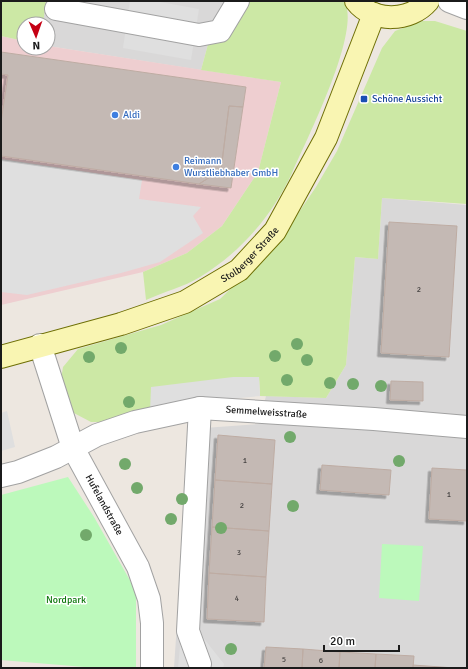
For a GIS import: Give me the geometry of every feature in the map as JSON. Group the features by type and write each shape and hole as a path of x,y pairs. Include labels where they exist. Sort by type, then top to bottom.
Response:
{"main road":[{"path":"356,1 360,6 374,14 387,18 401,17 413,13 428,1"},
{"name":"Stolberger Straße","path":"1,357 40,345 121,324 185,302 239,270 275,231 326,138 374,14"}],"street":[{"path":"56,9 199,36 220,31 238,1"},
{"path":"449,1 467,8"},
{"name":"Hufelandstraße","path":"40,345 73,448 138,567 149,599 152,623 152,668"},
{"path":"200,408 188,631 200,664"},
{"name":"Semmelweisstraße","path":"1,476 18,472 97,436 135,422 200,408 374,419 467,428"}],"shaded area":[{"path":"46,1 237,1 210,37 201,70 56,47 56,16 44,16"},
{"path":"130,1 155,1 199,9 191,60 123,48"},
{"path":"1,36 16,39 16,56 56,56 56,47 281,82 258,172 222,226 187,253 143,272 1,305"},
{"path":"1,159 142,180 139,199 201,207 193,216 203,233 160,262 121,273 27,295 1,292"},
{"path":"382,198 467,205 467,668 174,668 190,429 259,424 266,396 326,398 346,365 355,257 378,259"},
{"path":"233,377 259,377 260,396 207,401 150,412 151,387"},
{"path":"7,411 15,447 1,451 1,413"},
{"path":"182,624 194,626 224,664 223,668 178,668"}],"green space":[{"path":"1,1 46,1 44,16 16,16 16,39 1,36"},
{"path":"237,1 343,1 347,8 347,25 344,45 328,91 292,173 275,204 265,218 242,244 215,267 187,284 146,300 143,272 187,253 222,226 258,172 281,82 201,70 210,37"},
{"path":"422,21 435,21 467,31 467,204 382,198 378,259 355,257 346,365 326,398 260,396 259,377 150,412 108,422 91,422 70,411 60,386 63,367 78,349 161,325 220,299 278,243 316,187 337,151 382,48 395,31"},
{"name":"Nordpark","path":"68,477 94,517 136,591 136,668 96,668 1,660 1,495"},
{"path":"382,544 423,546 419,601 379,598"}],"building":[{"name":"Aldi","path":"1,52 16,54 16,56 29,56 246,87 243,107 229,106 221,170 199,184 1,156 1,122 8,75 1,74"},
{"path":"229,106 243,107 231,188 199,184 221,170"},
{"path":"389,222 457,226 449,357 381,353"},
{"path":"391,381 423,382 423,401 390,400"},
{"path":"218,435 275,440 272,484 215,480"},
{"path":"322,465 391,470 389,495 320,490"},
{"path":"432,468 467,470 467,521 429,519"},
{"path":"215,480 272,484 269,531 212,527"},
{"path":"212,527 269,531 266,577 209,573"},
{"path":"209,573 266,577 264,622 207,619"},
{"path":"266,647 303,649 302,668 264,668"},
{"path":"303,649 340,652 339,668 302,668"},
{"path":"340,652 376,654 375,668 339,668"},
{"path":"376,654 414,656 413,668 375,668"},
{"path":"413,665 455,668 413,668"}],"place":[{"name":"Schöne Aussicht","path":"364,99"},
{"name":"Aldi","path":"115,115"},
{"name":"Reimann Wurstliebhaber GmbH","path":"176,167"}]}
